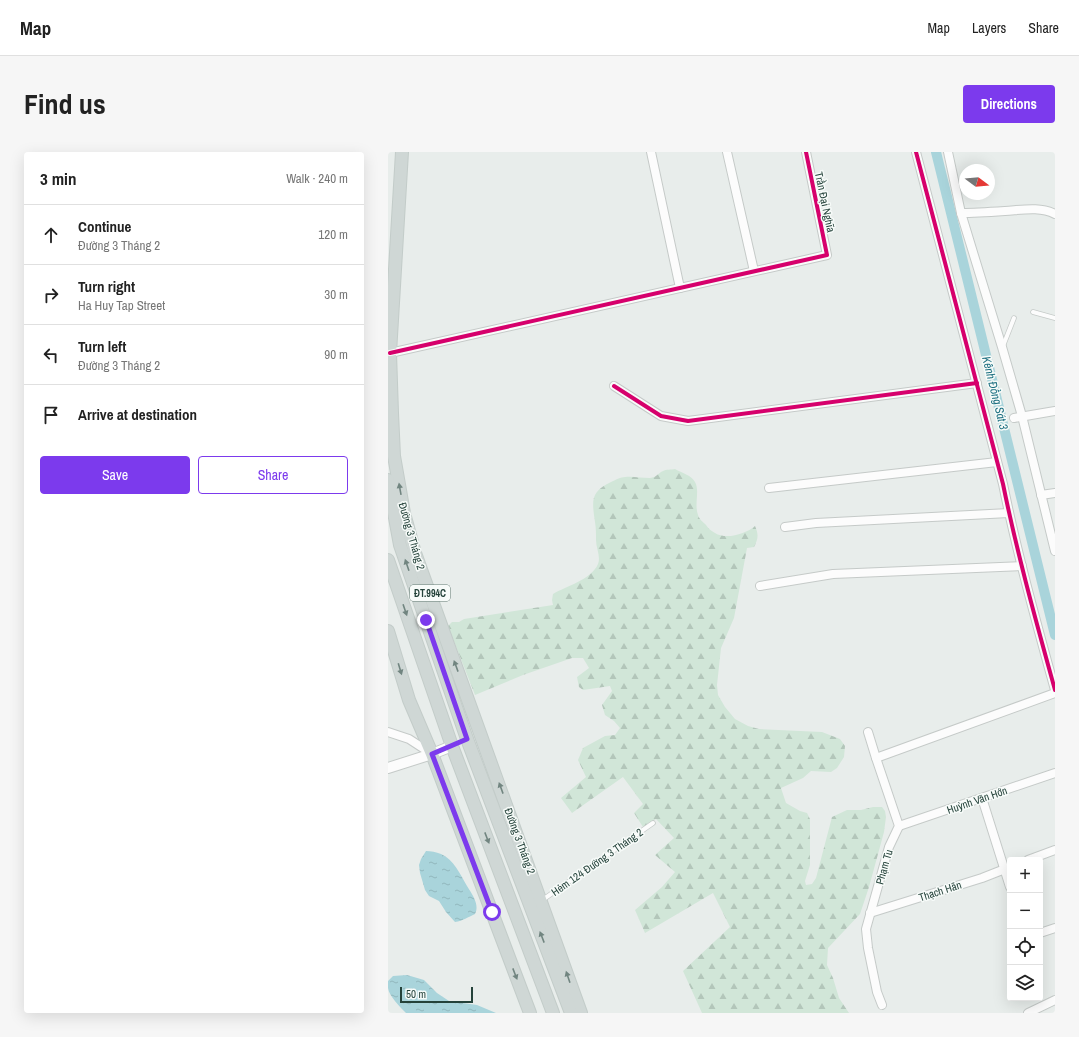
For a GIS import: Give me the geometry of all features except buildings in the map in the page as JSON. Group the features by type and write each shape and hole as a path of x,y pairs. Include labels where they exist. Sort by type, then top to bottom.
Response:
{"main road":[{"name":"Đường 3 Tháng 2","path":"402,152 390,353 394,456 404,513 415,552 581,1013"},
{"name":"Đường 3 Tháng 2","path":"388,480 400,546 467,739 571,1013"},
{"name":"ĐT.994C","path":"388,560 452,746 553,1013"},
{"path":"388,631 410,700 432,754 530,1013"},
{"path":"452,746 481,734"}],"street":[{"path":"651,152 680,288"},
{"path":"390,353 754,271 727,152"},
{"name":"Trần Đại Nghĩa","path":"754,271 827,255 806,152"},
{"path":"916,152 997,462 1032,608 1055,690"},
{"path":"948,152 960,213 1002,347 1018,417 1041,495 1055,551"},
{"path":"960,213 1036,210 1050,211 1055,214"},
{"path":"614,386 661,416 688,421 977,384"},
{"path":"1018,417 1055,411"},
{"path":"769,488 997,462"},
{"path":"1041,495 1055,493"},
{"path":"785,527 823,523 1009,513"},
{"path":"760,586 833,574 1022,566"},
{"path":"876,758 1055,693"},
{"path":"388,732 409,740 432,754"},
{"path":"868,732 899,826"},
{"path":"388,768 452,746"},
{"name":"Huỳnh Văn Hớn","path":"899,826 1055,773"},
{"path":"982,798 1007,868"},
{"name":"Phạm Tu","path":"882,1005 877,992 868,948 866,929 889,847 899,826"},
{"path":"1036,857 1055,850"},
{"name":"Thạch Hãn","path":"870,914 982,878 1007,868"},
{"path":"1043,932 1055,928"},
{"path":"1028,1013 1055,1000"}],"lane":[{"path":"1033,312 1055,318"},
{"path":"1002,347 1014,318"},
{"name":"Hẻm 124 Đường 3 Tháng 2","path":"541,901 653,823"}],"green space":[{"path":"675,469 689,476 695,482 697,489 698,515 711,530 720,535 730,536 741,534 755,526 757,532 757,539 754,547 747,548 734,618 721,648 717,685 718,695 725,707 735,719 748,726 759,729 822,732 840,739 845,746 844,757 837,768 831,772 811,771 803,778 781,788 786,803 800,811 807,813 810,819 810,865 805,881 806,885 812,884 816,878 832,817 847,810 861,810 873,807 882,807 885,811 886,817 884,832 860,914 828,948 827,965 839,998 849,1013 702,1013 683,971 730,927 713,893 645,933 635,910 662,887 675,872 655,855 674,838 656,819 643,827 634,813 643,804 623,777 572,813 561,798 586,777 578,760 583,748 605,736 615,735 620,728 614,721 605,715 602,705 612,691 610,686 583,690 579,687 577,677 589,668 583,658 572,658 523,675 475,695 448,626 452,622 459,622 464,619 553,605 553,594 578,582 590,574 595,570 598,564 599,558 596,543 593,503 599,490 611,482 622,478 650,478 656,476 664,470"}],"water":[{"path":"426,851 441,854 450,860 459,872 475,900 477,907 475,914 455,922 439,901 429,896 425,890 419,865"},
{"path":"407,975 424,980 437,993 449,1001 477,1005 496,1013 406,1013 390,994 388,981 393,976"}],"waterway":[{"name":"Kênh Đồng Sát 3","path":"936,152 1055,635"}],"cycle path":[{"path":"390,353 827,255 806,152"},
{"path":"916,152 1003,484 1027,587 1055,690"},
{"path":"614,386 661,416 688,421 977,383"}],"route":[{"path":"426,620 467,739 432,754 492,912"}]}
